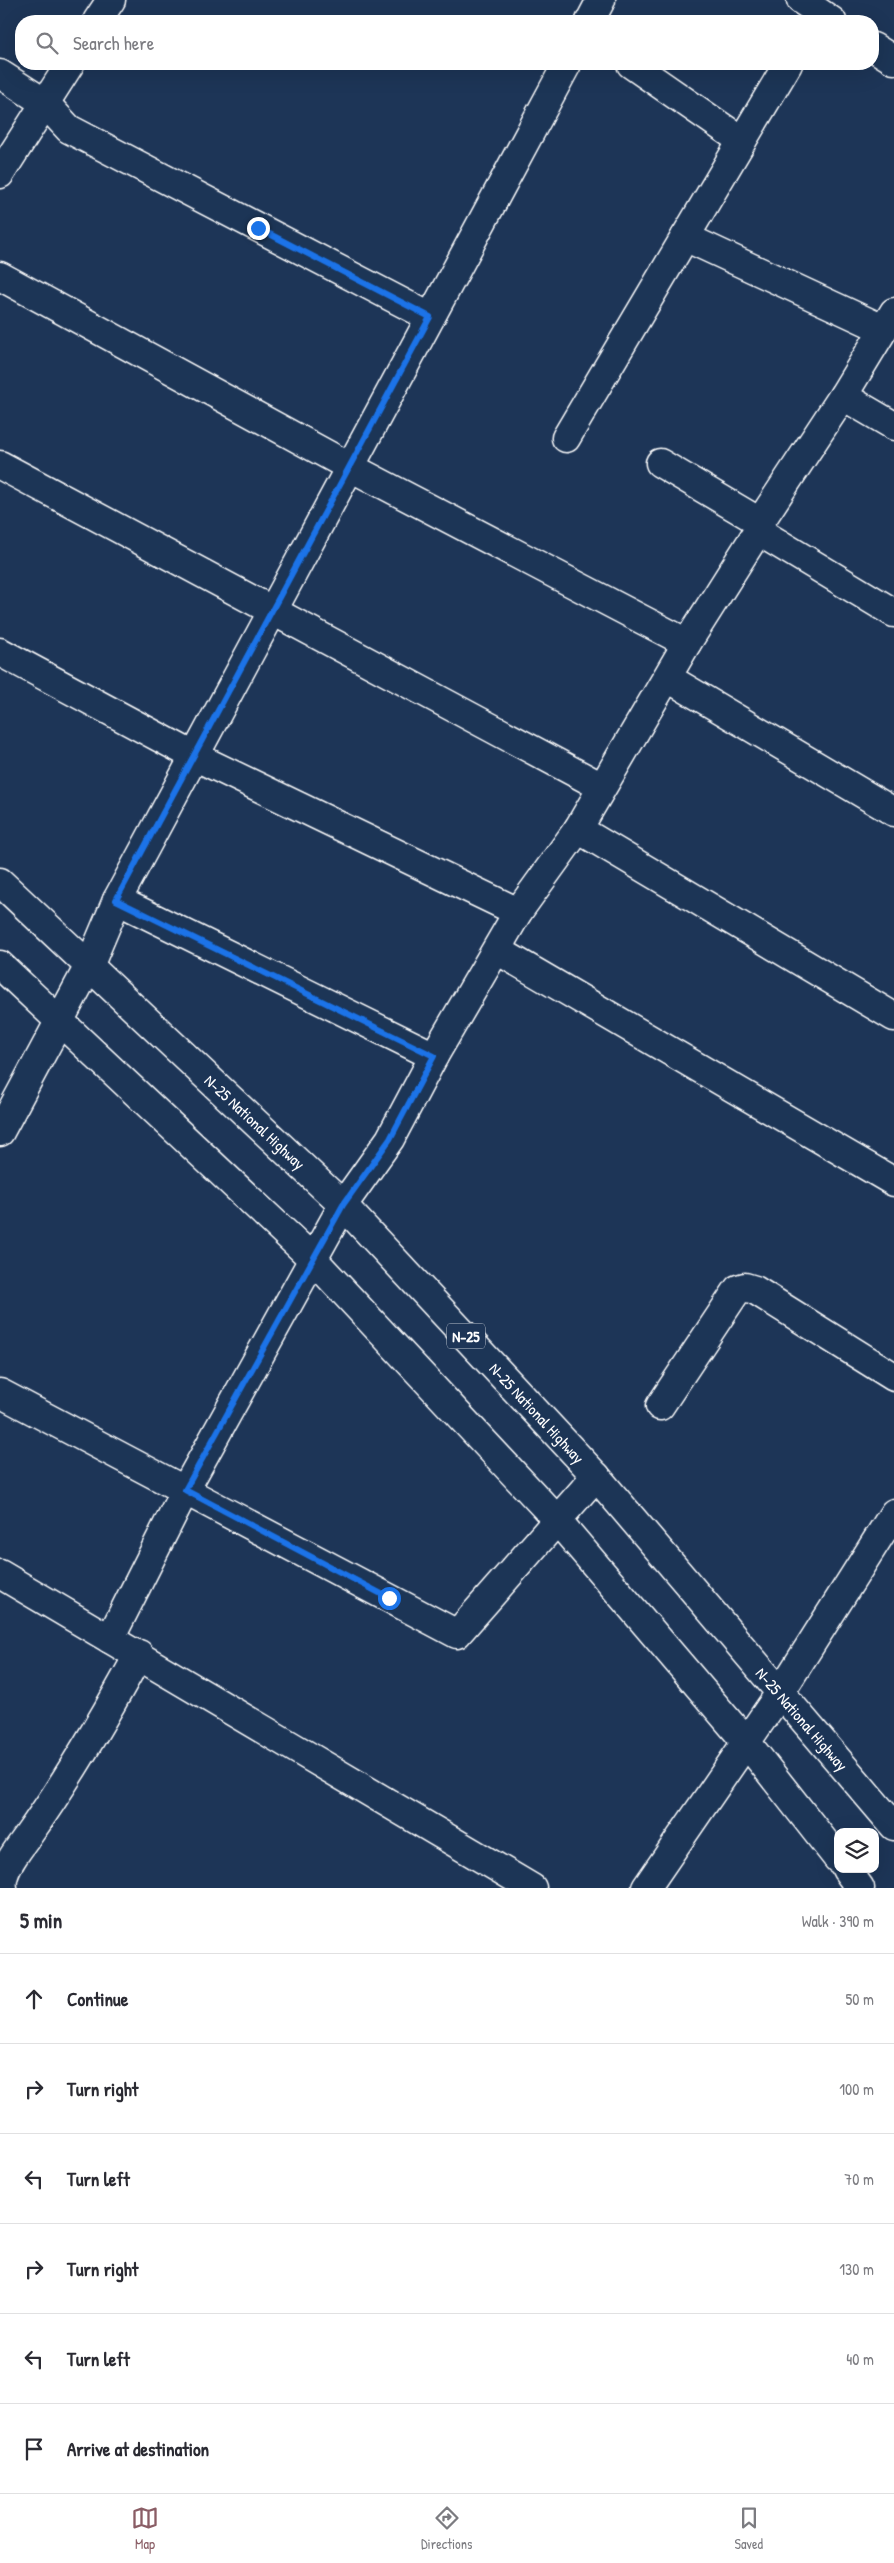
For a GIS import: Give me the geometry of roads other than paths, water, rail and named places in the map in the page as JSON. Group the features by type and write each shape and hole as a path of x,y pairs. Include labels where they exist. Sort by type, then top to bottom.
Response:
{"main road":[{"path":"101,15 111,0"},
{"path":"593,15 601,0"},
{"path":"879,51 894,60"},
{"path":"0,174 66,70"},
{"path":"0,1132 90,964 116,900 564,70"},
{"path":"640,70 742,141"},
{"path":"566,438 784,70"},
{"path":"0,74 45,103 69,129 430,317"},
{"path":"110,1639 185,1490 343,1205 390,1139 434,1056 518,912 578,828 687,643 843,396 888,321 685,237"},
{"path":"0,276 350,467 687,643"},
{"path":"843,396 894,426"},
{"path":"660,463 894,614"},
{"path":"0,465 602,787"},
{"path":"0,652 194,756 518,912"},
{"path":"668,678 894,812"},
{"path":"578,828 894,1018"},
{"name":"N-25 National Highway","path":"0,882 90,964 343,1205 596,1476 894,1826"},
{"path":"116,900 434,1056"},
{"path":"497,950 894,1182"},
{"path":"0,966 314,1259 557,1520 747,1742 834,1854"},
{"path":"660,1406 738,1289 745,1287 755,1290 894,1377"},
{"path":"0,1393 457,1634 596,1476"},
{"path":"646,1888 780,1694 894,1513"},
{"path":"0,1574 139,1654 532,1888"},
{"path":"3,1888 10,1861 70,1776 139,1654"},
{"path":"849,1873 860,1888"}]}
